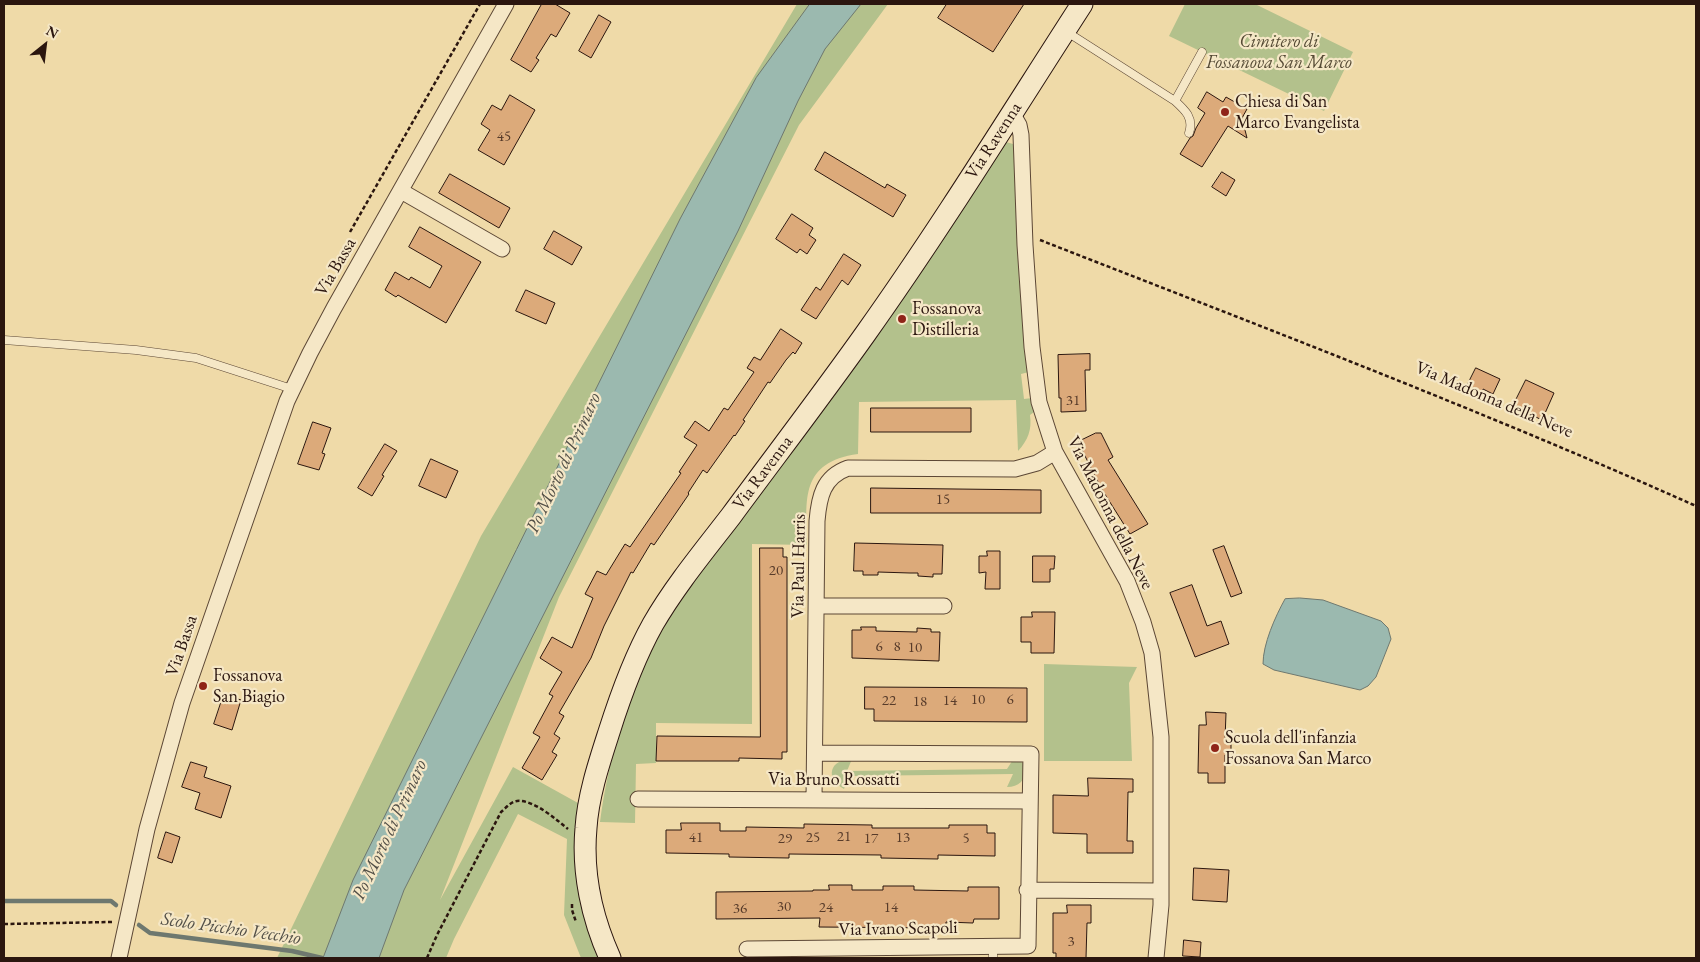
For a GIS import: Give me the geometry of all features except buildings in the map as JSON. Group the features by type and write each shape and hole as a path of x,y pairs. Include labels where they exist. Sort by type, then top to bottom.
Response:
{"main road":[{"name":"Via Ravenna","path":"610,958 594,910 587,874 586,826 593,786 620,696 638,654 654,622 695,562 833,379 915,262 1082,4"}],"street":[{"name":"Via Bassa","path":"119,958 148,829 182,703 272,441 292,389 334,308 506,4"},
{"name":"Via Madonna della Neve","path":"1012,113 1019,125 1021,135 1024,234 1035,376 1042,410 1055,452 1126,580 1143,622 1152,653 1160,737 1161,891 1160,927 1156,958"},
{"path":"400,192 502,249"},
{"name":"Via Paul Harris","path":"814,799 817,606 816,521 823,486 838,471 848,468 1015,469 1037,463 1055,452"},
{"path":"817,606 944,606"},
{"name":"Via Bruno Rossatti","path":"815,752 1031,754 1027,890"},
{"name":"Via Bruno Rossatti","path":"638,799 1030,800"},
{"path":"1027,890 1161,891"},
{"name":"Via Ivano Scapoli","path":"747,954 993,952 1028,949 1027,890"}],"lane":[{"path":"1065,30 1175,101 1189,115 1191,127 1189,133"},
{"path":"1175,101 1202,52"},
{"path":"4,340 136,350 196,358 292,389"}],"path":[{"path":"350,232 480,4"},
{"name":"Via Madonna della Neve","path":"1024,234 1406,383 1696,506"},
{"path":"427,958 501,812 510,804 517,801 527,802 557,819 568,829 573,830 586,826"},
{"path":"4,924 126,921"}],"green space":[{"path":"797,4 888,4 799,125 559,597 440,900 513,767 578,803 577,839 601,958 581,958 564,915 567,839 518,814 446,958 277,958 481,536"},
{"name":"Cimitero di Fossanova San Marco","path":"1185,4 1255,4 1353,52 1324,111 1169,36"},
{"path":"1006,142 1013,144 1017,150 1029,372 1021,374 1024,399 1032,398 1034,412 1030,415 1030,430 1024,443 1018,451 1016,400 859,402 858,454 839,458 825,465 816,474 810,485 806,512 807,545 752,544 752,724 656,723 656,763 636,764 635,823 600,822 618,734 641,670 659,634 678,603 879,333"},
{"path":"1044,664 1137,667 1129,683 1132,761 1044,761"},
{"path":"1014,758 1023,763 1027,769 1021,782 1011,787 1007,787 1013,774 850,776 844,789 838,785 832,775 832,770 839,762 852,759 847,771 1007,769"}],"water":[{"name":"Po Morto di Primaro","path":"810,4 861,4 825,49 798,101 738,231 404,890 379,958 323,958 353,880 680,219 756,78"},
{"path":"1285,599 1323,600 1381,621 1388,628 1391,639 1376,677 1368,686 1360,690 1274,670 1263,664 1267,639"}],"waterway":[{"name":"Scolo Picchio Vecchio","path":"4,901 111,901 116,905"},
{"name":"Scolo Picchio Vecchio","path":"139,925 150,933 292,951 322,958"}],"place":[{"name":"Chiesa di San Marco Evangelista","path":"1225,112"},
{"name":"Fossanova Distilleria","path":"902,319"},
{"name":"Fossanova San Biagio","path":"203,686"},
{"name":"Scuola dell'infanzia Fossanova San Marco","path":"1215,748"}]}
